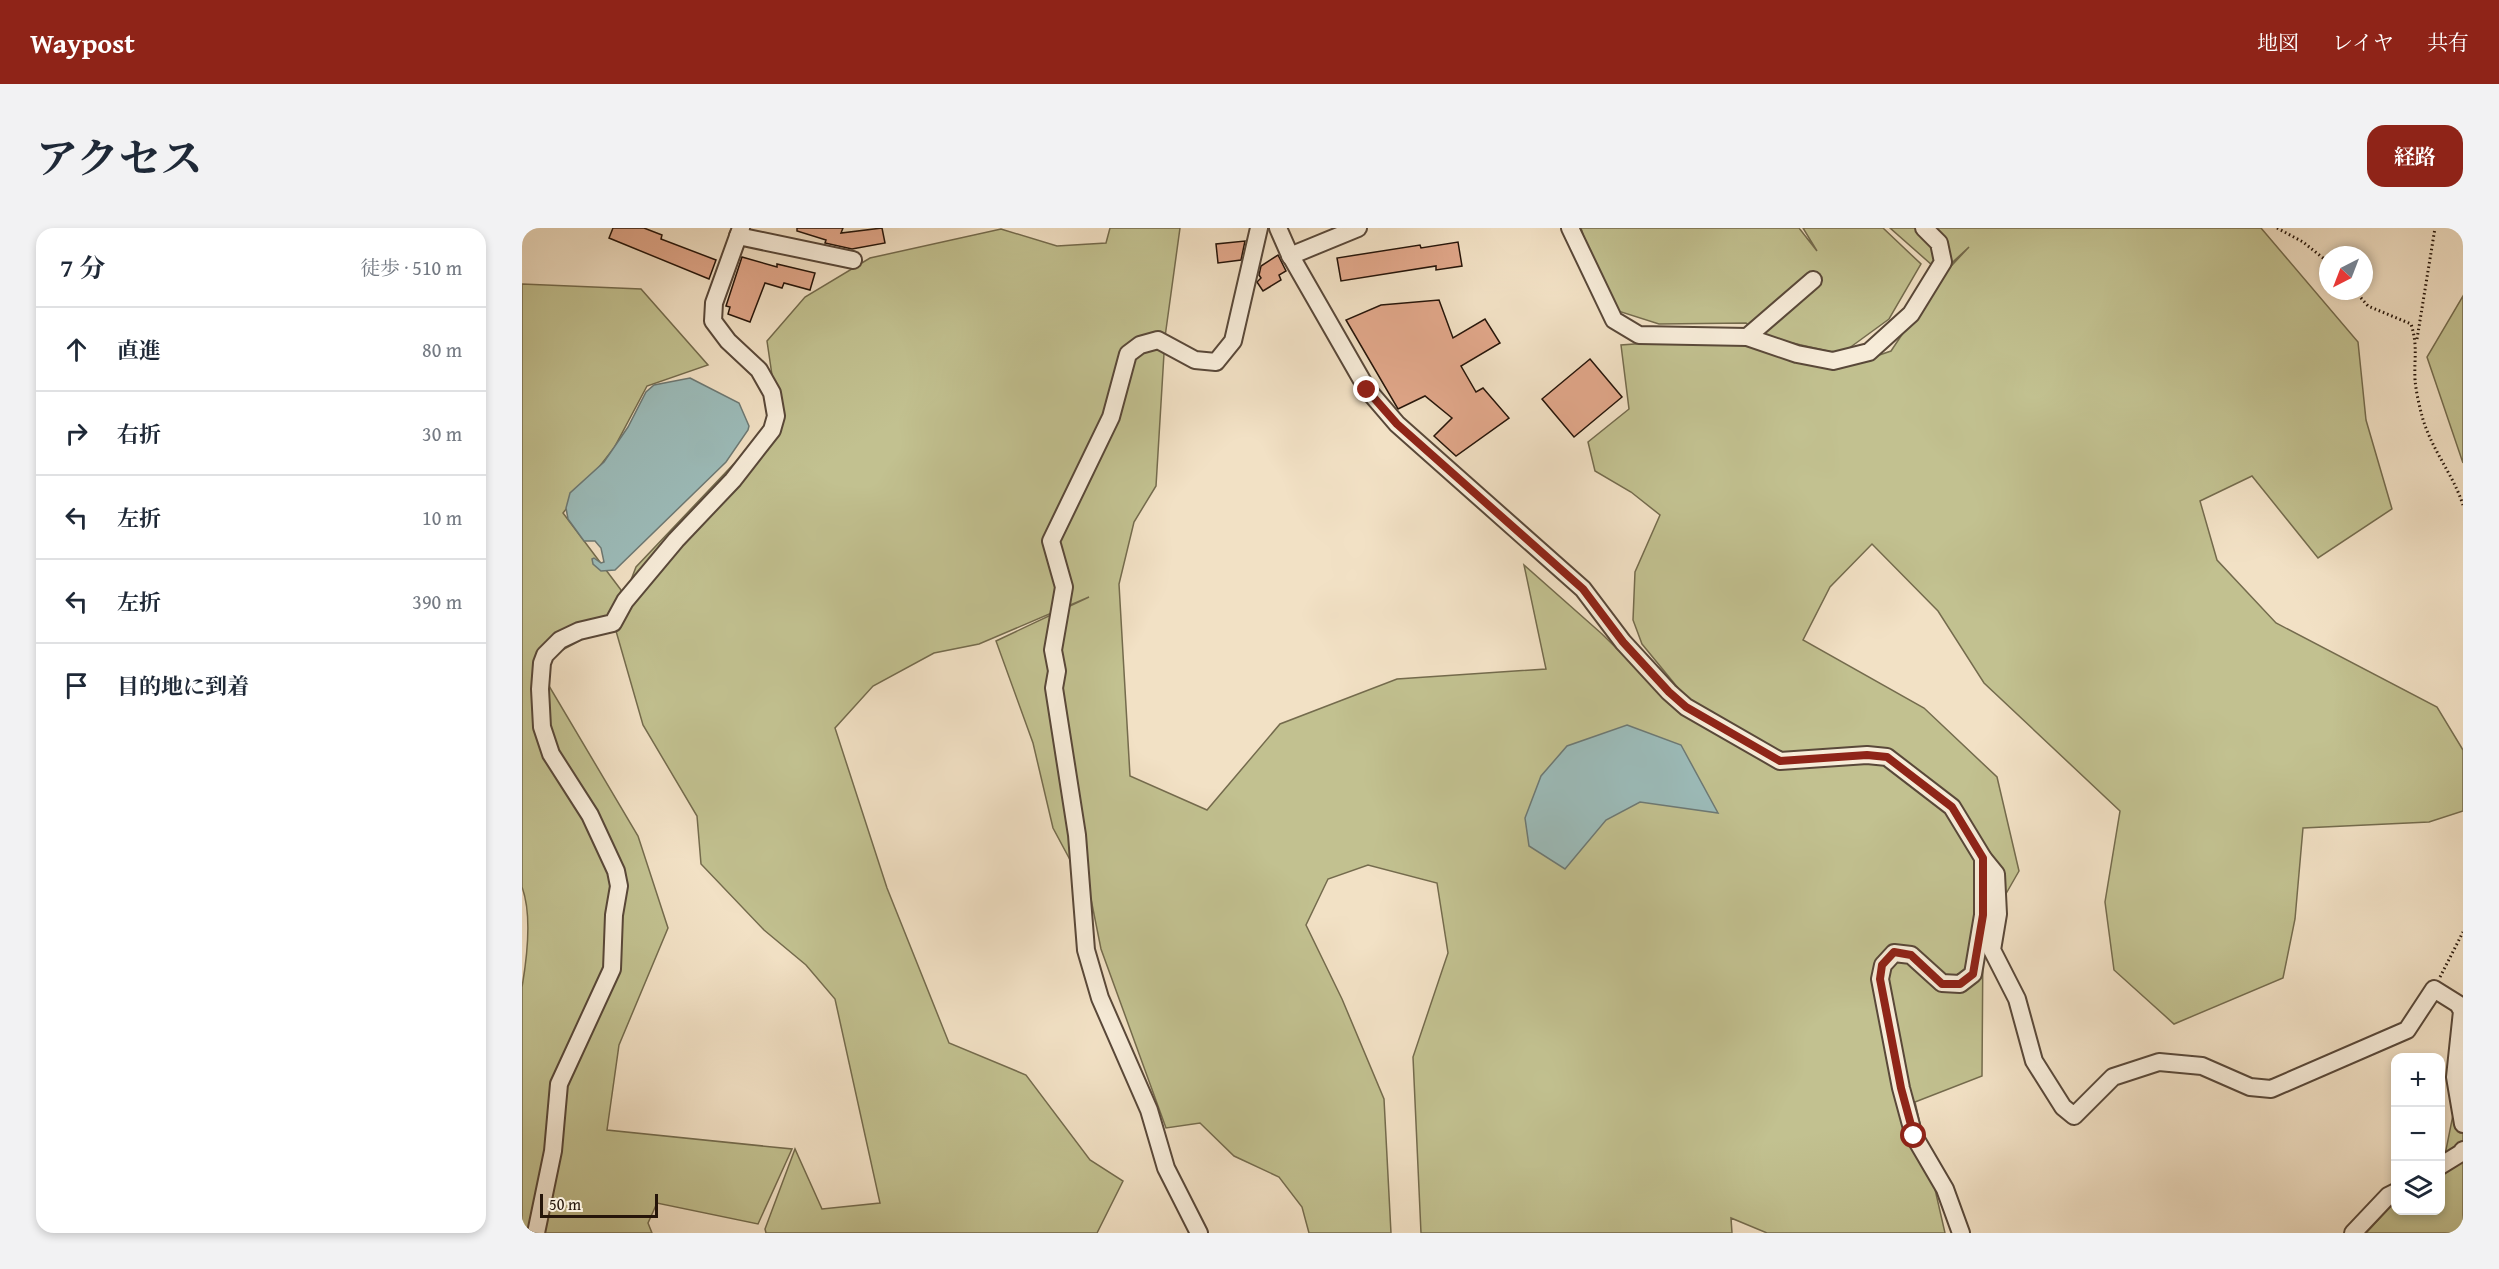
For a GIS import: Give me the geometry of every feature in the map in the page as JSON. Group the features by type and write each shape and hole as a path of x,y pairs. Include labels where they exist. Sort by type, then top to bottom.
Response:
{"street":[{"path":"1199,1233 1166,1168 1149,1110 1100,998 1086,950 1077,835 1054,688 1058,672 1053,650 1064,587 1051,541 1111,417 1128,354 1140,345 1158,340 1196,360 1216,362 1233,341 1259,228"},
{"path":"1278,228 1290,256 1367,390 1397,424 1583,589 1623,642 1686,707 1780,761 1867,755 1887,757 1952,807 1983,858 1996,874 1998,914 1992,950 2017,999 2034,1061 2063,1107 2074,1116 2113,1077 2159,1062 2202,1066 2250,1087 2271,1089 2407,1030 2434,989 2458,1004 2463,1011 2455,1077 2463,1124"},
{"path":"1290,256 1359,228"},
{"path":"1570,228 1614,320 1639,335 1747,337 1797,354 1833,361 1869,352 1911,314 1943,262 1939,243 1924,228"},
{"path":"536,1233 553,1151 559,1084 612,969 614,915 619,886 616,871 590,815 551,754 542,727 540,689 542,663 545,655 560,640 579,631 613,623 632,592 675,540 733,480 772,429 776,416 772,393 759,370 728,341 712,321 714,303 740,232 853,260"},
{"path":"1747,337 1814,280"},
{"path":"1961,1233 1946,1189 1914,1136 1901,1088 1880,979 1882,965 1894,952 1911,955 1942,984 1960,984 1973,974 1983,915 1983,858"},
{"path":"2445,1163 2463,1150"},
{"path":"2353,1233 2391,1194"}],"path":[{"path":"2277,228 2303,242 2319,255"},
{"path":"2435,228 2416,342 2415,381 2422,418 2437,454 2458,490 2463,506"},
{"path":"2363,300 2368,306 2411,324 2416,342"},
{"path":"2434,989 2463,932"}],"shaded area":[{"path":"1110,228 1180,228 1165,337 1156,486 1134,522 1119,584 1130,776 1207,810 1280,724 1397,679 1546,669 1524,565 1602,634 1677,708 1687,699 1642,644 1633,620 1635,572 1660,515 1631,492 1595,471 1588,442 1629,409 1621,345 1718,338 1838,369 1891,351 1939,279 1969,247 1941,273 1890,228 2261,228 2319,296 2319,300 2322,300 2358,342 2366,420 2392,509 2318,558 2252,476 2200,501 2217,560 2276,623 2437,707 2463,750 2463,811 2429,822 2303,828 2295,919 2283,978 2174,1024 2114,970 2105,902 2120,811 1984,683 1938,611 1872,544 1830,587 1803,640 1924,708 1997,777 2019,871 1983,934 1982,1076 1915,1102 1945,1233 1767,1233 1731,1218 1732,1233 1421,1233 1413,1057 1448,953 1437,883 1368,865 1328,879 1306,925 1342,999 1384,1099 1391,1233 1309,1233 1302,1207 1279,1177 1234,1156 1200,1123 1166,1128 1101,949 1091,899 1053,828 1033,743 996,641 1089,597 979,644 934,653 873,686 835,728 887,888 949,1043 1026,1075 1090,1160 1123,1181 1097,1233 766,1233 765,1229 795,1149 822,1209 880,1203 835,999 806,965 764,930 701,864 697,816 643,725 614,624 636,567 745,452 779,423 767,341 805,297 870,258 1001,229 1057,246 1106,243"},
{"path":"1581,228 1799,228 1817,251 1803,228 1883,228 1921,264 1889,319 1841,354 1761,336 1746,323 1659,324 1618,311 1592,263"},
{"path":"522,284 641,289 708,365 647,386 614,448 563,513 621,590 613,623 536,664 638,836 668,928 619,1045 607,1130 792,1149 758,1224 657,1203 648,1223 652,1233 522,1233 522,987 528,923 522,887"},
{"path":"2463,296 2463,463 2427,357"},
{"path":"2463,1065 2463,1233 2366,1233 2391,1206 2391,1215 2445,1215 2446,1150"}],"water":[{"path":"690,378 739,403 749,426 748,430 726,462 615,570 601,571 593,564 592,559 604,562 601,548 595,541 584,541 568,519 566,508 570,493 604,462 628,427 646,392 654,385"},
{"path":"1627,725 1681,745 1718,813 1640,802 1606,820 1565,869 1529,846 1525,818 1541,776 1567,746"}],"building":[{"path":"613,228 644,228 662,235 661,239 716,260 709,279 609,238"},
{"path":"797,228 843,228 841,233 882,228 885,243 852,249 825,243 826,240 797,231"},
{"path":"1245,241 1241,260 1218,263 1216,244"},
{"path":"1458,242 1462,266 1436,270 1436,266 1341,281 1337,258 1420,245 1421,248"},
{"path":"1278,255 1286,271 1279,275 1281,280 1263,291 1257,282 1261,278 1259,275 1261,266"},
{"path":"742,257 777,267 777,264 815,273 810,290 784,283 782,288 765,283 750,322 728,314 730,307 726,306"},
{"path":"1439,300 1453,338 1485,319 1500,343 1461,366 1476,392 1483,388 1509,418 1456,456 1434,436 1452,418 1425,396 1398,409 1346,320 1381,305"},
{"path":"1590,359 1622,397 1574,437 1542,399"}],"route":[{"path":"1367,390 1397,424 1583,589 1623,642 1686,707 1780,761 1867,755 1887,757 1952,807 1983,858 1983,915 1973,974 1960,984 1942,984 1911,955 1894,952 1882,965 1880,979 1901,1088 1914,1136"}]}
